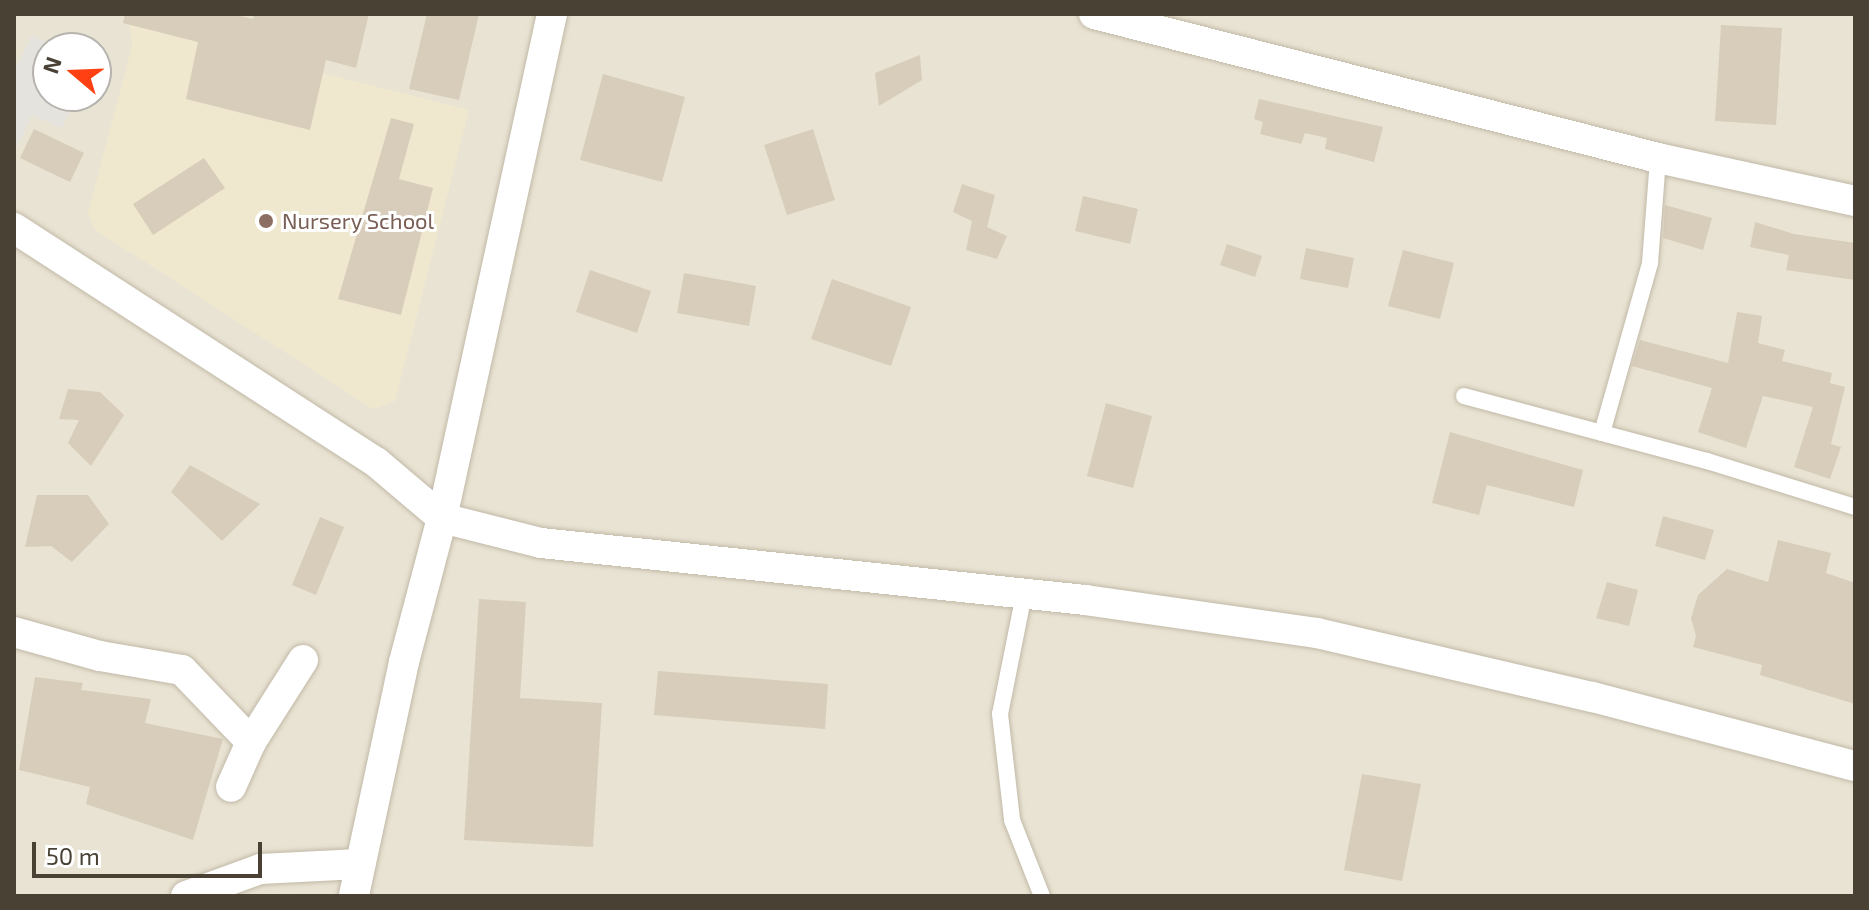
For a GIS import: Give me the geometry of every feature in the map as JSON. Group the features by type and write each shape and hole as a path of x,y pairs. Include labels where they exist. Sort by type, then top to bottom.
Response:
{"street":[{"path":"354,896 442,518 552,14"},
{"path":"1094,14 1658,158 1855,201"},
{"path":"14,228 376,462 442,518 541,543 1024,594 1317,633 1593,697 1855,766"},
{"path":"14,632 100,656 182,670 251,742"},
{"path":"231,787 251,742 303,660"},
{"path":"186,896 260,869 359,864"}],"lane":[{"path":"1602,433 1650,263 1658,158"},
{"path":"1464,396 1855,507"},
{"path":"1024,594 1000,714 1012,820 1042,896"}],"shaded area":[{"path":"14,14 1855,14 1855,896 14,896"},
{"name":"Nursery School","path":"130,25 469,110 395,401 373,409 94,229 88,213 132,46"},
{"path":"32,35 32,112 70,112 62,128 32,115 16,149 14,72"}],"building":[{"path":"125,14 231,14 253,19 254,14 369,14 356,68 326,60 310,130 186,99 198,42 123,23"},
{"path":"427,14 479,14 459,100 409,89"},
{"path":"1721,25 1782,28 1776,125 1715,121"},
{"path":"920,55 922,80 879,106 875,73"},
{"path":"603,74 685,97 662,182 580,160"},
{"path":"1259,99 1383,127 1374,162 1325,149 1327,138 1305,133 1301,144 1260,134 1263,122 1254,119"},
{"path":"391,118 414,124 399,179 433,188 401,315 338,299"},
{"path":"34,129 84,153 70,182 20,158"},
{"path":"813,129 835,200 787,215 764,145"},
{"path":"204,158 225,188 153,235 133,204"},
{"path":"962,184 995,195 987,227 1007,236 997,259 966,250 972,221 953,212"},
{"path":"1083,196 1138,209 1130,244 1075,231"},
{"path":"1665,205 1712,218 1703,250 1663,238"},
{"path":"1755,222 1794,234 1855,243 1855,280 1786,270 1789,255 1750,247"},
{"path":"1227,244 1262,256 1255,277 1220,265"},
{"path":"1306,248 1354,258 1348,288 1300,279"},
{"path":"1403,250 1454,263 1440,319 1388,306"},
{"path":"590,270 651,291 637,333 576,312"},
{"path":"684,273 756,286 749,326 677,313"},
{"path":"832,279 911,307 891,366 811,339"},
{"path":"1737,312 1762,316 1758,343 1785,350 1782,361 1832,373 1830,383 1845,387 1831,444 1841,447 1830,479 1794,467 1813,407 1763,396 1746,448 1698,432 1712,388 1632,366 1640,340 1728,363"},
{"path":"68,389 100,392 124,415 91,466 68,443 79,420 59,419"},
{"path":"1106,403 1152,416 1133,488 1087,476"},
{"path":"1450,432 1583,470 1574,507 1487,485 1479,515 1432,503"},
{"path":"190,465 260,504 222,541 171,492"},
{"path":"37,495 88,495 109,524 72,562 51,546 25,547"},
{"path":"1663,516 1714,530 1705,560 1655,546"},
{"path":"320,517 344,527 316,595 292,585"},
{"path":"1778,540 1831,553 1826,573 1855,583 1855,704 1760,675 1762,665 1693,647 1696,636 1691,618 1698,595 1727,569 1768,582"},
{"path":"1607,582 1638,590 1629,626 1596,618"},
{"path":"479,599 526,602 520,698 602,703 593,847 464,840"},
{"path":"658,671 828,684 825,729 654,715"},
{"path":"35,677 83,683 81,690 151,699 145,723 223,739 193,840 86,804 90,787 19,770"},
{"path":"1362,774 1421,784 1402,881 1344,870"}],"place":[{"name":"Nursery School","path":"266,221"}]}
